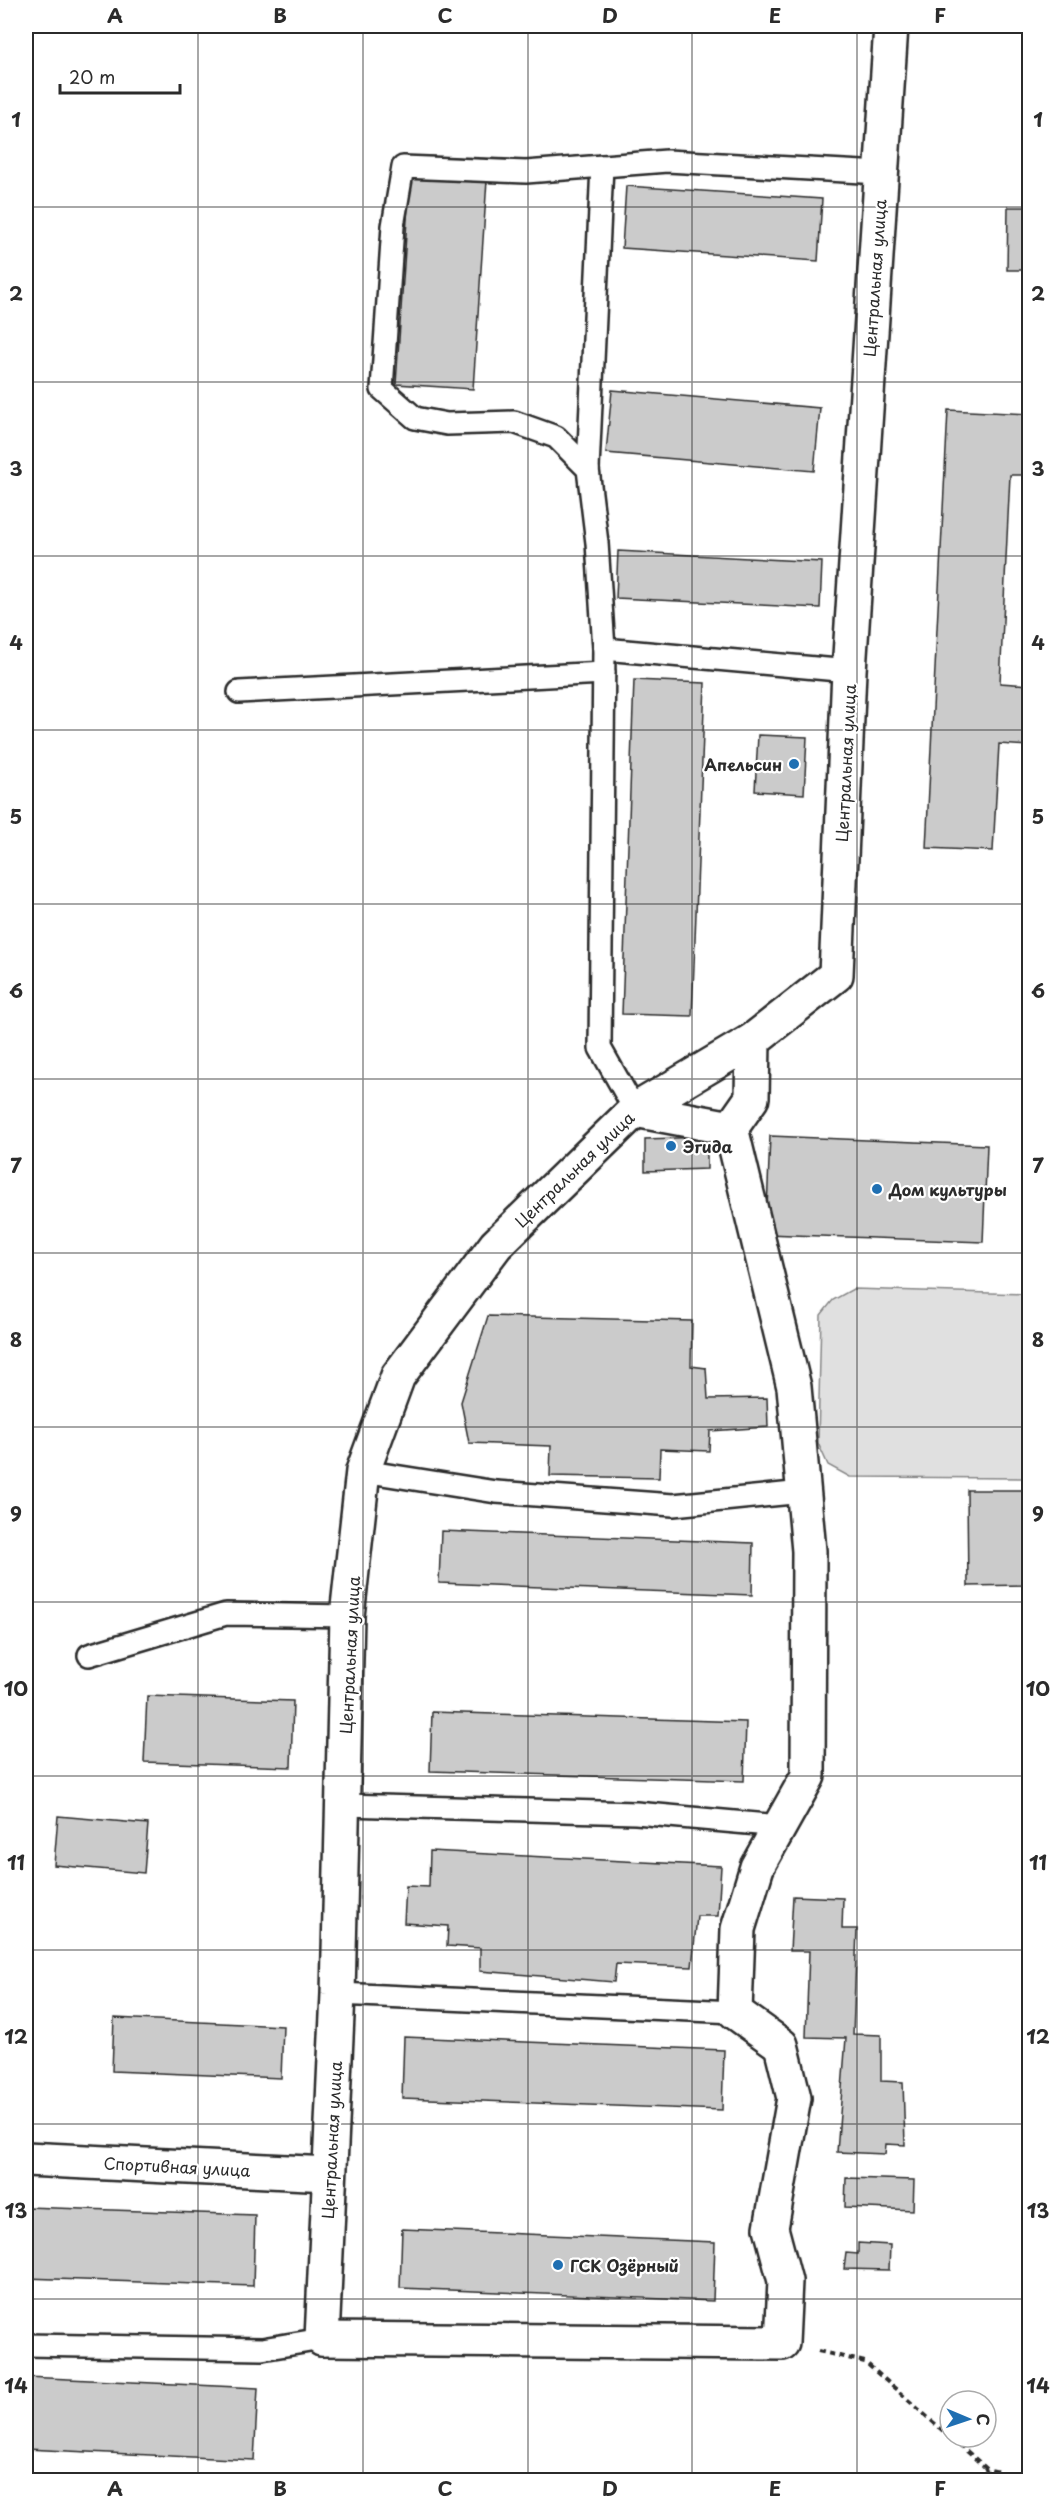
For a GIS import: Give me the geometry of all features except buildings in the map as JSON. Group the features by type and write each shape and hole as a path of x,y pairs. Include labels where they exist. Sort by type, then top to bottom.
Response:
{"street":[{"name":"Центральная улица","path":"322,2339 338,1994 348,1617 363,1472 398,1376 489,1254 635,1110 753,1040 836,975 849,671 891,26"},
{"path":"322,2339 782,2343 784,2281 771,2228 794,2098 781,2045 735,2012 738,1929 757,1867 808,1776 809,1551 794,1387 731,1128 752,1098 753,1040"},
{"path":"635,1110 731,1128"},
{"name":"Спортивная улица","path":"26,2159 329,2174"}],"lane":[{"path":"588,469 556,437 514,423 447,424 415,418 382,389 393,226 404,167 526,172 667,161 881,173"},
{"path":"602,166 588,469 597,543 604,649 600,1048 635,1110"},
{"path":"604,649 849,671"},
{"path":"239,692 604,673"},
{"path":"363,1472 496,1492 672,1504 803,1492"},
{"path":"89,1655 226,1614 348,1617"},
{"path":"344,1805 636,1813 780,1826"},
{"path":"338,1994 735,2012"},
{"path":"26,2345 262,2349 322,2339"}],"path":[{"path":"782,2343 865,2362 938,2426"},
{"path":"964,2449 987,2469 1029,2480"},
{"path":"979,2481 987,2469"}],"shaded area":[{"path":"853,1289 1029,1294 1029,1478 850,1477 828,1465 818,1443 821,1315 833,1300"}],"place":[{"name":"Апельсин","path":"794,764"},
{"name":"Эгида","path":"671,1146"},
{"name":"Дом культуры","path":"877,1189"},
{"name":"ГСК Озёрный","path":"558,2265"}]}
